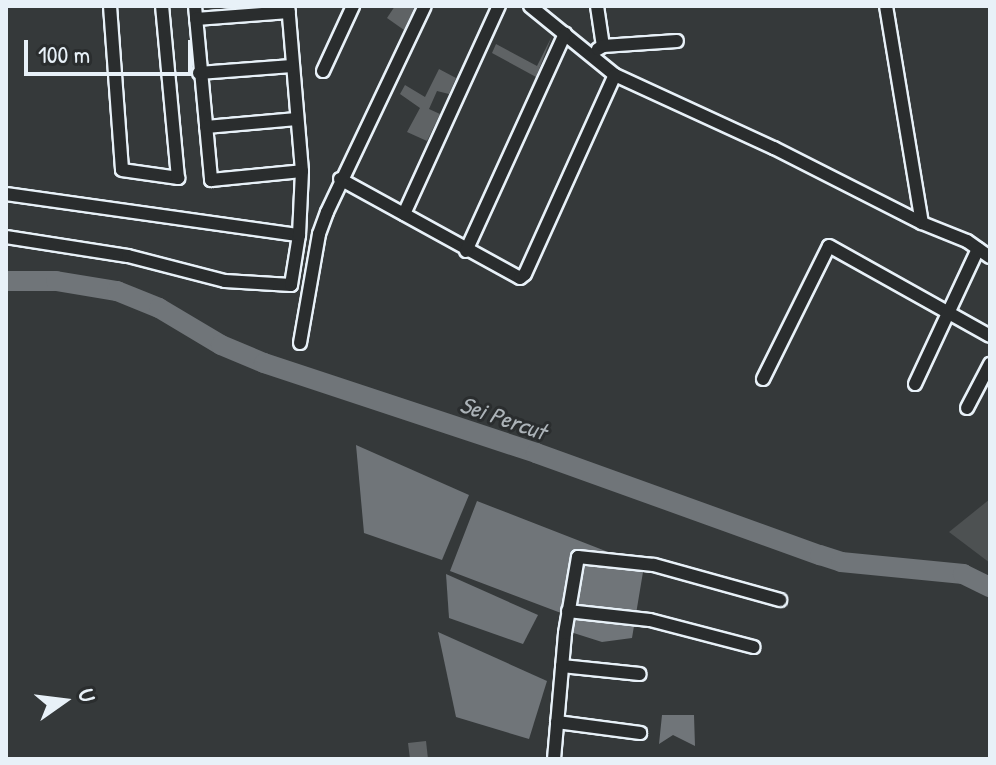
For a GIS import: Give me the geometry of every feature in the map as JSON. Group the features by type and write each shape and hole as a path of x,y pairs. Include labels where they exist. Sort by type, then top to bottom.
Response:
{"street":[{"path":"110,6 122,170 178,178 162,6"},
{"path":"323,71 353,6"},
{"path":"300,343 319,234 340,179 425,6"},
{"path":"404,214 499,6"},
{"path":"530,6 615,75 774,148 990,257"},
{"path":"597,6 603,46"},
{"path":"886,6 922,223"},
{"path":"6,237 128,256 225,281 291,285 299,235 302,171 289,9 195,13 211,180 302,171"},
{"path":"466,251 565,34"},
{"path":"588,56 603,46 677,41"},
{"path":"199,73 292,66"},
{"path":"340,179 516,278 525,274 615,75"},
{"path":"206,127 297,119"},
{"path":"6,194 299,235"},
{"path":"763,379 829,246 990,336"},
{"path":"915,384 978,249"},
{"path":"967,408 990,364"},
{"path":"554,759 568,611 578,557 654,565 780,600"},
{"path":"568,611 650,620 754,647"},
{"path":"562,666 640,674"},
{"path":"557,722 640,733"}],"shaded area":[{"path":"356,445 469,495 442,560 364,533"},
{"path":"990,499 990,563 949,532"},
{"path":"477,501 644,566 632,638 602,642 561,629 561,613 450,571"},
{"path":"446,574 538,615 523,644 449,618"},
{"path":"438,632 547,681 529,739 456,717"},
{"path":"662,715 694,715 695,746 673,735 659,744"}],"building":[{"path":"395,6 415,6 404,30 387,18"},
{"path":"552,36 536,77 492,53 496,44 537,66"},
{"path":"439,69 456,78 449,94 437,91 429,109 440,114 427,141 407,132 420,108 400,94 405,85 425,97"},
{"path":"426,741 428,759 410,759 408,743"}],"waterway":[{"name":"Sei Percut","path":"6,281 56,281 117,291 159,308 221,345 264,363 536,453 820,555 841,562 963,574 990,587"}]}
